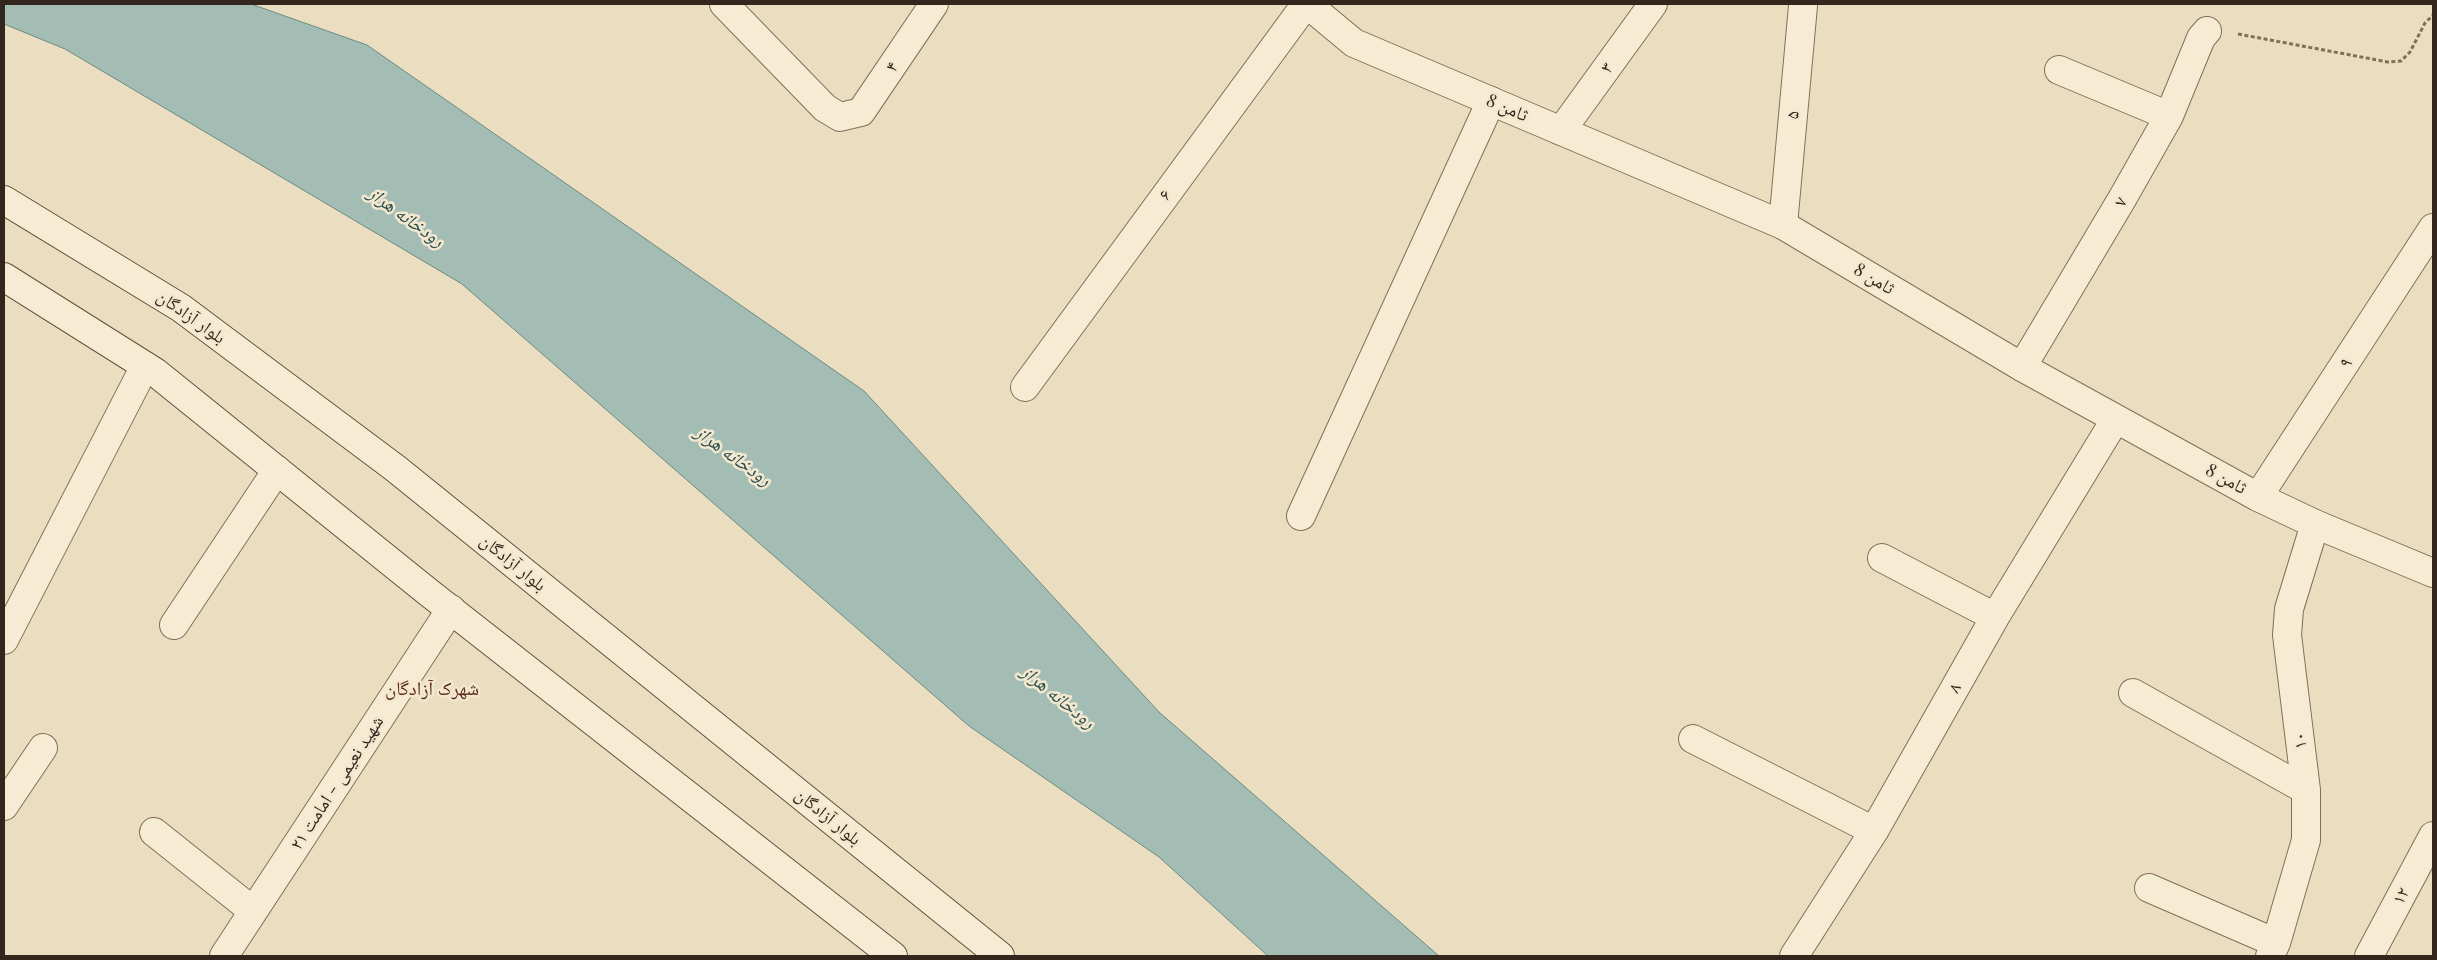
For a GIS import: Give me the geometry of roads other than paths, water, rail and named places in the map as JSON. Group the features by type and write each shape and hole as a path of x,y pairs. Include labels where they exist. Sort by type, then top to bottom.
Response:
{"street":[{"name":"۴","path":"724,4 825,108 840,117 861,112 934,4"},
{"name":"ثامن 8","path":"1306,4 1354,43 1782,225 2022,367 2115,420 2258,497 2315,524 2433,573"},
{"name":"۶","path":"1025,387 1306,4"},
{"name":"۳","path":"1561,131 1653,4"},
{"name":"۵","path":"1782,225 1803,6"},
{"name":"۷","path":"2022,367 2169,116 2201,38 2207,31"},
{"path":"2059,70 2169,116"},
{"path":"1301,516 1490,102"},
{"name":"بلوار آزادگان","path":"4,200 181,308 395,468 1000,956"},
{"name":"۹","path":"2258,497 2433,228"},
{"path":"4,277 145,366 893,956"},
{"path":"4,640 145,366"},
{"name":"۸","path":"1794,956 1874,831 1995,617 2115,420"},
{"path":"174,625 277,470"},
{"name":"۱۰","path":"2273,950 2306,840 2306,790 2287,635 2289,609 2315,524"},
{"path":"1882,558 1995,617"},
{"name":"شهید نعیمی - امامت ۲۱","path":"224,956 451,609"},
{"path":"2133,693 2306,790"},
{"path":"1693,739 1874,831"},
{"path":"4,806 43,748"},
{"path":"154,832 253,911"},
{"name":"۱۲","path":"2369,956 2433,836"},
{"path":"2149,888 2273,950"}],"water":[{"name":"رودخانه هراز","path":"4,4 251,4 367,45 864,391 1159,712 1439,956 1268,956 1159,857 969,726 462,284 65,49 4,24"}],"district":[{"name":"شهرک آزادگان","path":"432,689"}]}
